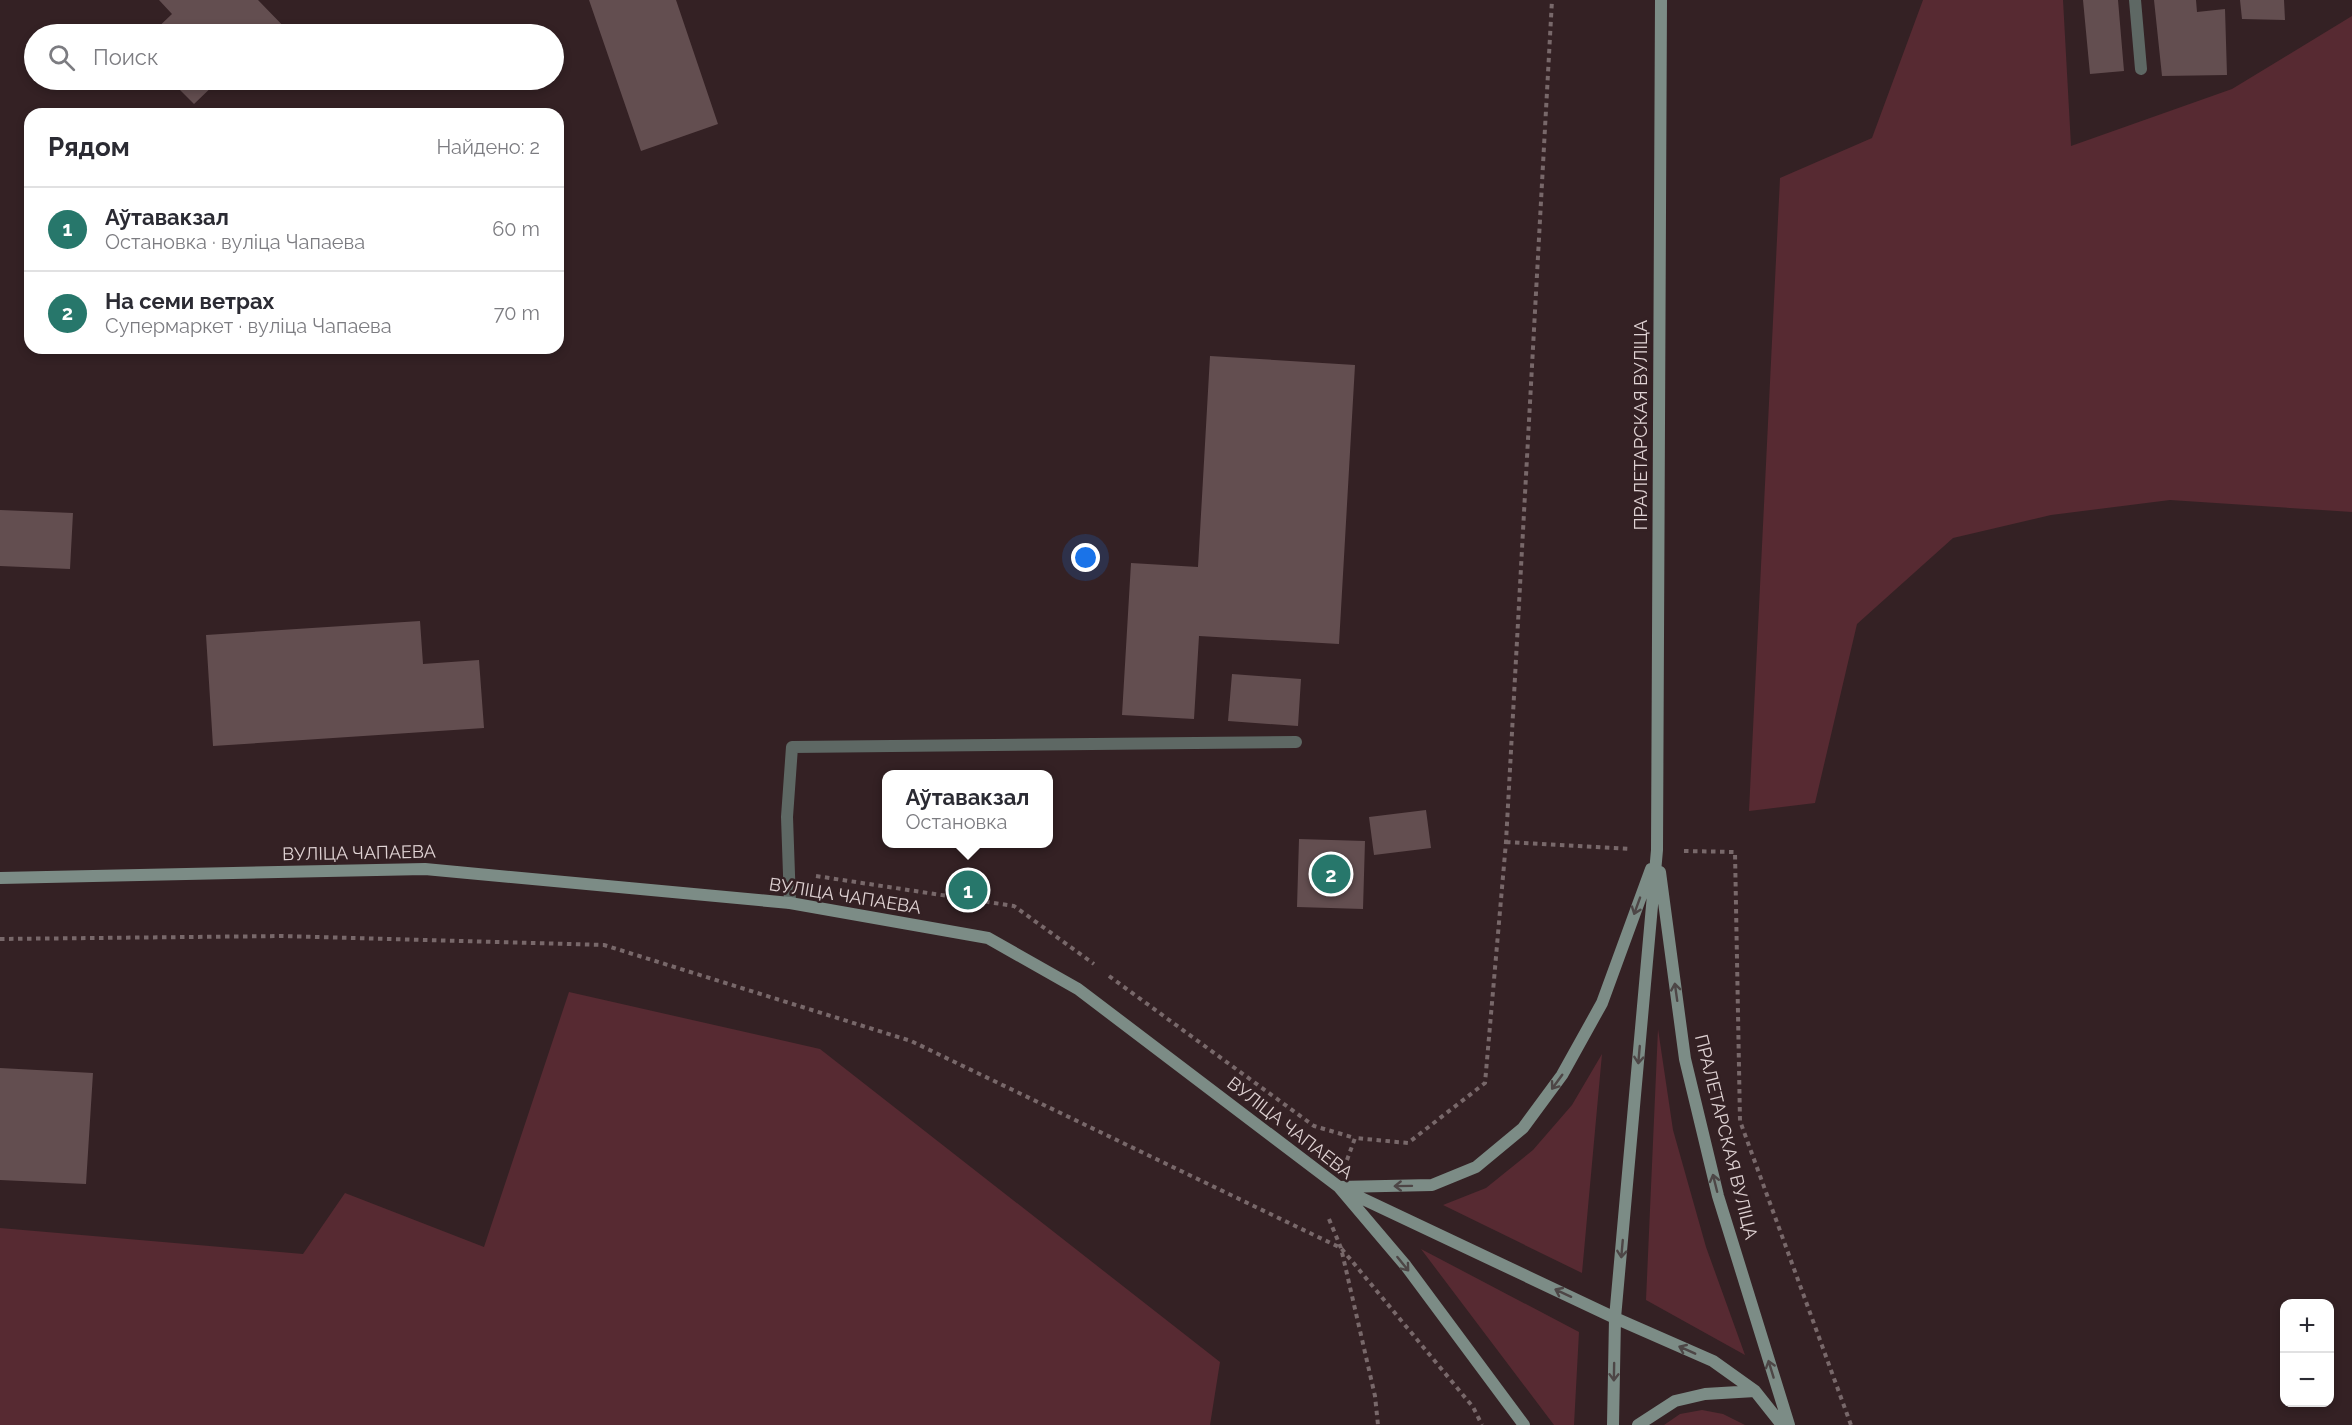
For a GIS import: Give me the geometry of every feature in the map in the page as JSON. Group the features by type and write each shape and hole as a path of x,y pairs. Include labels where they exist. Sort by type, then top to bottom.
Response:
{"main road":[{"name":"ПРАЛЕТАРСКАЯ ВУЛІЦА","path":"1614,1425 1616,1318 1657,850 1661,0"},
{"name":"ПРАЛЕТАРСКАЯ ВУЛІЦА","path":"1657,850 1685,1059 1718,1196 1789,1425"},
{"path":"1339,1187 1432,1185 1476,1167 1523,1128 1562,1076 1602,1003 1657,850"},
{"name":"ВУЛІЦА ЧАПАЕВА","path":"0,878 425,868 790,903 988,938 1078,988 1339,1187 1406,1266 1524,1425"},
{"path":"1339,1187 1616,1318 1713,1361 1755,1391 1782,1425"},
{"path":"1638,1425 1675,1401 1706,1394 1755,1391"}],"lane":[{"path":"2135,0 2141,69"},
{"path":"790,903 788,817 792,747 1296,742"}],"path":[{"path":"1378,1425 1375,1396 1341,1248 1329,1220 1355,1138 1408,1143 1485,1083 1506,843 1552,0"},
{"path":"1506,843 1736,852 1740,1121 1851,1425"},
{"path":"0,939 283,936 604,945 911,1041 1341,1248 1473,1407 1482,1425"}],"shaded area":[{"path":"1923,0 2063,0 2071,146 2232,89 2352,16 2352,512 2170,500 2051,515 1953,538 1857,624 1815,803 1749,811 1780,178 1872,138"},
{"path":"569,992 820,1049 1220,1362 1210,1425 0,1425 0,1228 303,1254 345,1193 484,1247"},
{"path":"1658,1029 1673,1130 1706,1247 1745,1355 1646,1300"},
{"path":"1602,1054 1582,1273 1443,1205 1486,1188 1533,1150 1572,1105"},
{"path":"1421,1249 1579,1332 1574,1425 1554,1425"},
{"path":"1702,1410 1723,1414 1745,1425 1664,1425 1680,1414"}],"building":[{"path":"159,0 258,0 281,24 162,24 172,14"},
{"path":"589,0 676,0 718,124 641,151"},
{"path":"2083,0 2118,0 2124,71 2090,74"},
{"path":"2154,0 2196,0 2197,12 2225,9 2227,75 2162,76"},
{"path":"2240,0 2284,0 2285,20 2242,19"},
{"path":"180,90 209,90 194,104"},
{"path":"1210,356 1355,365 1339,644 1199,636 1194,719 1122,715 1131,563 1198,567"},
{"path":"0,510 73,513 70,569 0,566"},
{"path":"420,621 423,664 479,660 484,728 213,746 206,635"},
{"path":"1232,674 1301,679 1298,726 1228,721"},
{"path":"1426,810 1431,848 1374,855 1369,817"},
{"path":"1299,839 1365,841 1363,909 1297,907"},
{"path":"0,1068 93,1073 86,1184 0,1180"}],"place":[{"name":"На семи ветрах","path":"1331,874"},
{"name":"Аўтавакзал","path":"968,890"}]}
